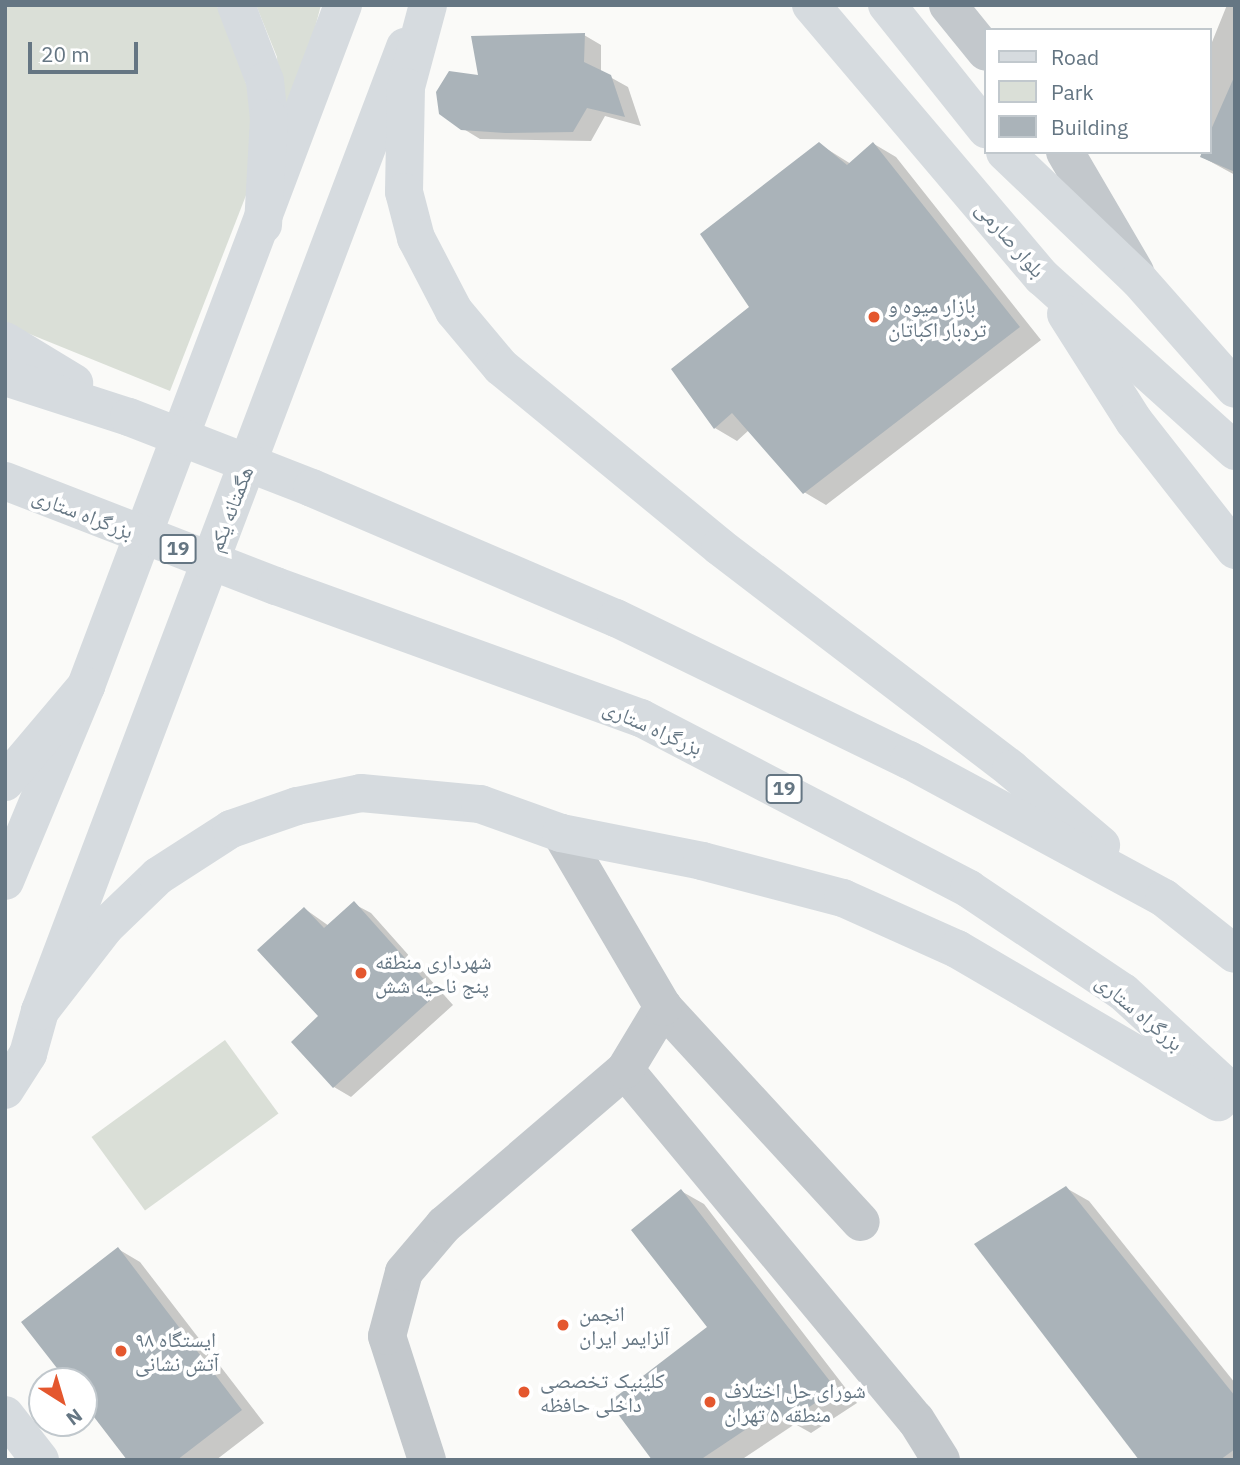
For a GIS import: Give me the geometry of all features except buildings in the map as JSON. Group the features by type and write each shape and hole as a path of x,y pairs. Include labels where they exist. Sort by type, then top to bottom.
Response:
{"main road":[{"path":"236,5 265,81 269,118 263,225"},
{"path":"5,881 86,686 263,225 342,5"},
{"name":"هگمتانه یکم","path":"5,1090 28,1054 40,1011 421,5"},
{"path":"428,5 406,87 404,192 416,238 454,312 501,367 553,410 720,547 1011,769 1235,954"},
{"name":"بلوار صارمی","path":"811,5 1042,277 1235,451"},
{"path":"887,5 984,126"},
{"path":"1007,154 1139,281 1235,388"},
{"path":"1042,277 1134,421 1235,550"},
{"path":"5,341 129,417"},
{"path":"5,377 129,417 312,488 616,618 909,760 1164,898"},
{"name":"بزرگراه ستاری","path":"9,485 276,586 641,718 814,804 969,889 1123,992 1235,1095"},
{"path":"5,782 86,686"},
{"path":"40,1011 106,926 158,876 231,829 297,806 361,793 480,804 561,833 702,861 843,898 957,949 1235,1112"},
{"path":"5,1415 40,1460"}],"street":[{"path":"948,5 984,50"},
{"path":"1066,154 1139,281"},
{"path":"561,833 663,1007 861,1222"},
{"path":"427,1460 387,1336 404,1272 443,1225 625,1070 663,1007"},
{"path":"625,1070 916,1420 940,1460"}],"green space":[{"path":"5,5 216,5 223,15 259,122 250,185 170,391 5,324"},
{"path":"256,5 321,5 281,156 277,57"},
{"path":"225,1040 278,1114 145,1211 92,1137"}],"place":[{"name":"بازار میوه و تره‌بار اکباتان","path":"874,317"},
{"name":"شهرداری منطقه پنج ناحیه شش","path":"361,973"},
{"name":"انجمن آلزایمر ایران","path":"563,1325"},
{"name":"ایستگاه ۹۸ آتش نشانی","path":"121,1351"},
{"name":"کلینیک تخصصی داخلی حافظه","path":"524,1392"},
{"name":"شورای حل اختلاف منطقه ۵ تهران","path":"710,1402"}]}
